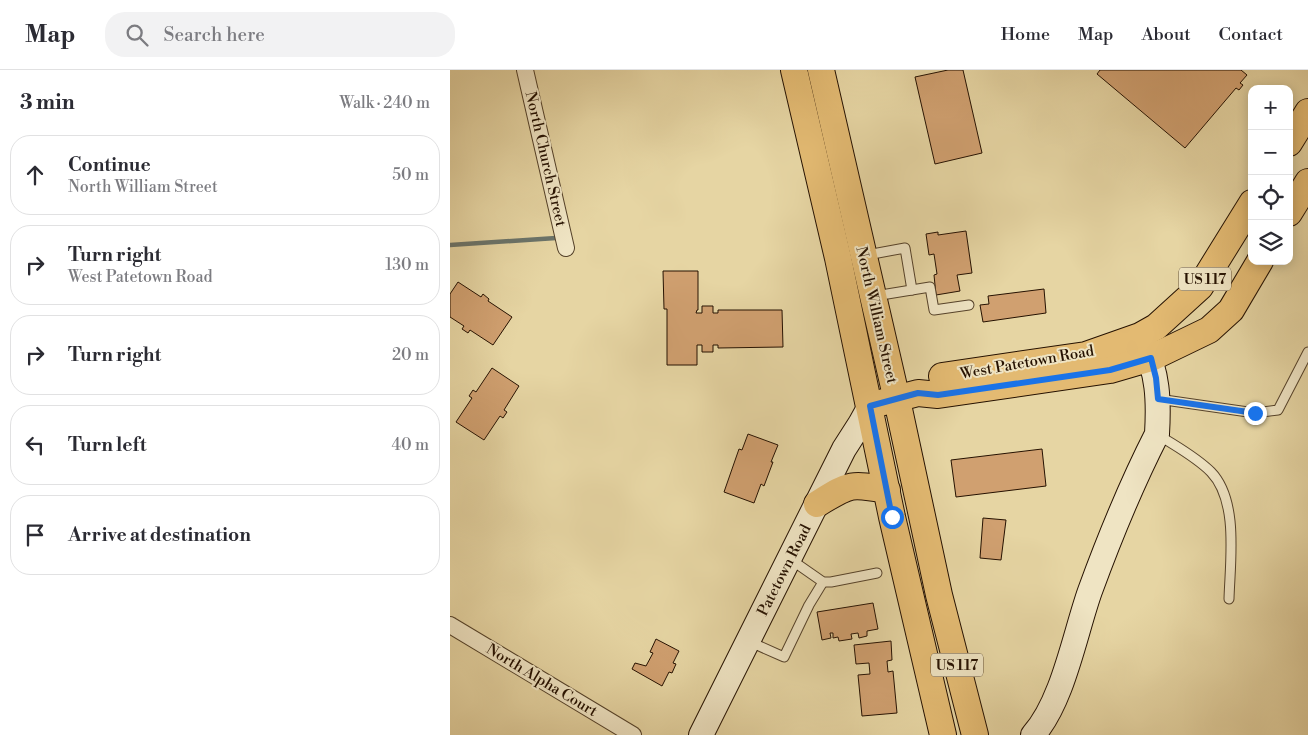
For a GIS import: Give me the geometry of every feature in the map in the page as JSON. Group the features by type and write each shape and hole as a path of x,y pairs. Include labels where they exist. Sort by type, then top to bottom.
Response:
{"main road":[{"name":"North William Street","path":"794,70 838,258 887,490 943,735"},
{"path":"807,70 836,174 847,188"},
{"name":"North William Street","path":"820,70 873,297 907,396 939,595 973,725"},
{"path":"1293,136 1308,112"},
{"path":"1293,206 1308,182"},
{"name":"US 117","path":"1146,347 1156,327 1200,287 1248,209"},
{"name":"US 117","path":"1146,347 1209,330 1231,310 1258,265"},
{"name":"West Patetown Road","path":"870,406 907,396 932,378 1146,347"},
{"path":"817,504 845,486 859,485 887,490"}],"street":[{"name":"North Church Street","path":"525,70 566,248"},
{"path":"1033,733 1056,698 1090,592 1157,434 1158,399 1156,378 1146,347"},
{"name":"Patetown Road","path":"701,735 844,449 870,406"},
{"name":"North Alpha Court","path":"450,625 634,735"},
{"path":"973,725 990,735"}],"lane":[{"path":"863,256 905,248 912,290"},
{"path":"873,297 930,287 934,310 969,305"},
{"path":"1158,399 1255,413 1278,410 1308,352"},
{"path":"1157,434 1192,456 1211,472 1228,502 1230,516 1230,599"},
{"path":"790,558 823,582 877,573"},
{"path":"748,641 784,657 809,605 823,582"}],"building":[{"path":"948,70 963,70 982,153 935,164 915,77"},
{"path":"1100,70 1241,70 1247,75 1240,83 1243,85 1239,90 1236,88 1185,148 1097,74"},
{"path":"966,231 972,273 957,275 960,291 936,295 934,275 937,274 934,254 929,255 926,234 938,232 938,235"},
{"path":"663,271 698,271 698,310 696,313 702,313 702,306 713,306 713,313 718,313 718,310 782,310 783,347 718,348 718,345 713,345 713,352 702,352 702,345 697,345 697,365 667,365 667,309 664,309"},
{"path":"458,282 481,297 483,294 489,299 488,301 512,317 493,345 470,330 468,333 462,329 464,326 450,317 450,294"},
{"path":"1044,289 1046,313 983,322 980,305 989,304 988,296"},
{"path":"492,368 519,386 504,410 507,412 503,418 500,416 484,440 456,422 472,398 469,396 473,390 476,392"},
{"path":"748,434 778,445 764,486 761,484 754,503 724,492 739,449 742,450"},
{"path":"1042,449 1046,486 956,497 951,460"},
{"path":"983,518 1006,520 1001,560 980,558"},
{"path":"873,603 878,629 867,631 867,636 859,638 858,633 851,634 852,639 839,641 838,637 833,638 833,633 830,633 831,638 822,640 817,612"},
{"path":"656,639 679,651 673,663 676,664 672,673 669,672 662,686 632,669 635,663 646,666 653,653 650,652"},
{"path":"891,641 892,660 887,661 888,672 893,671 897,713 862,716 858,675 870,674 869,663 856,664 854,645"}],"waterway":[{"path":"450,245 556,238"}],"route":[{"path":"892,517 870,406 918,393 938,395 1110,370 1151,358 1156,378 1158,399 1255,413"}]}
